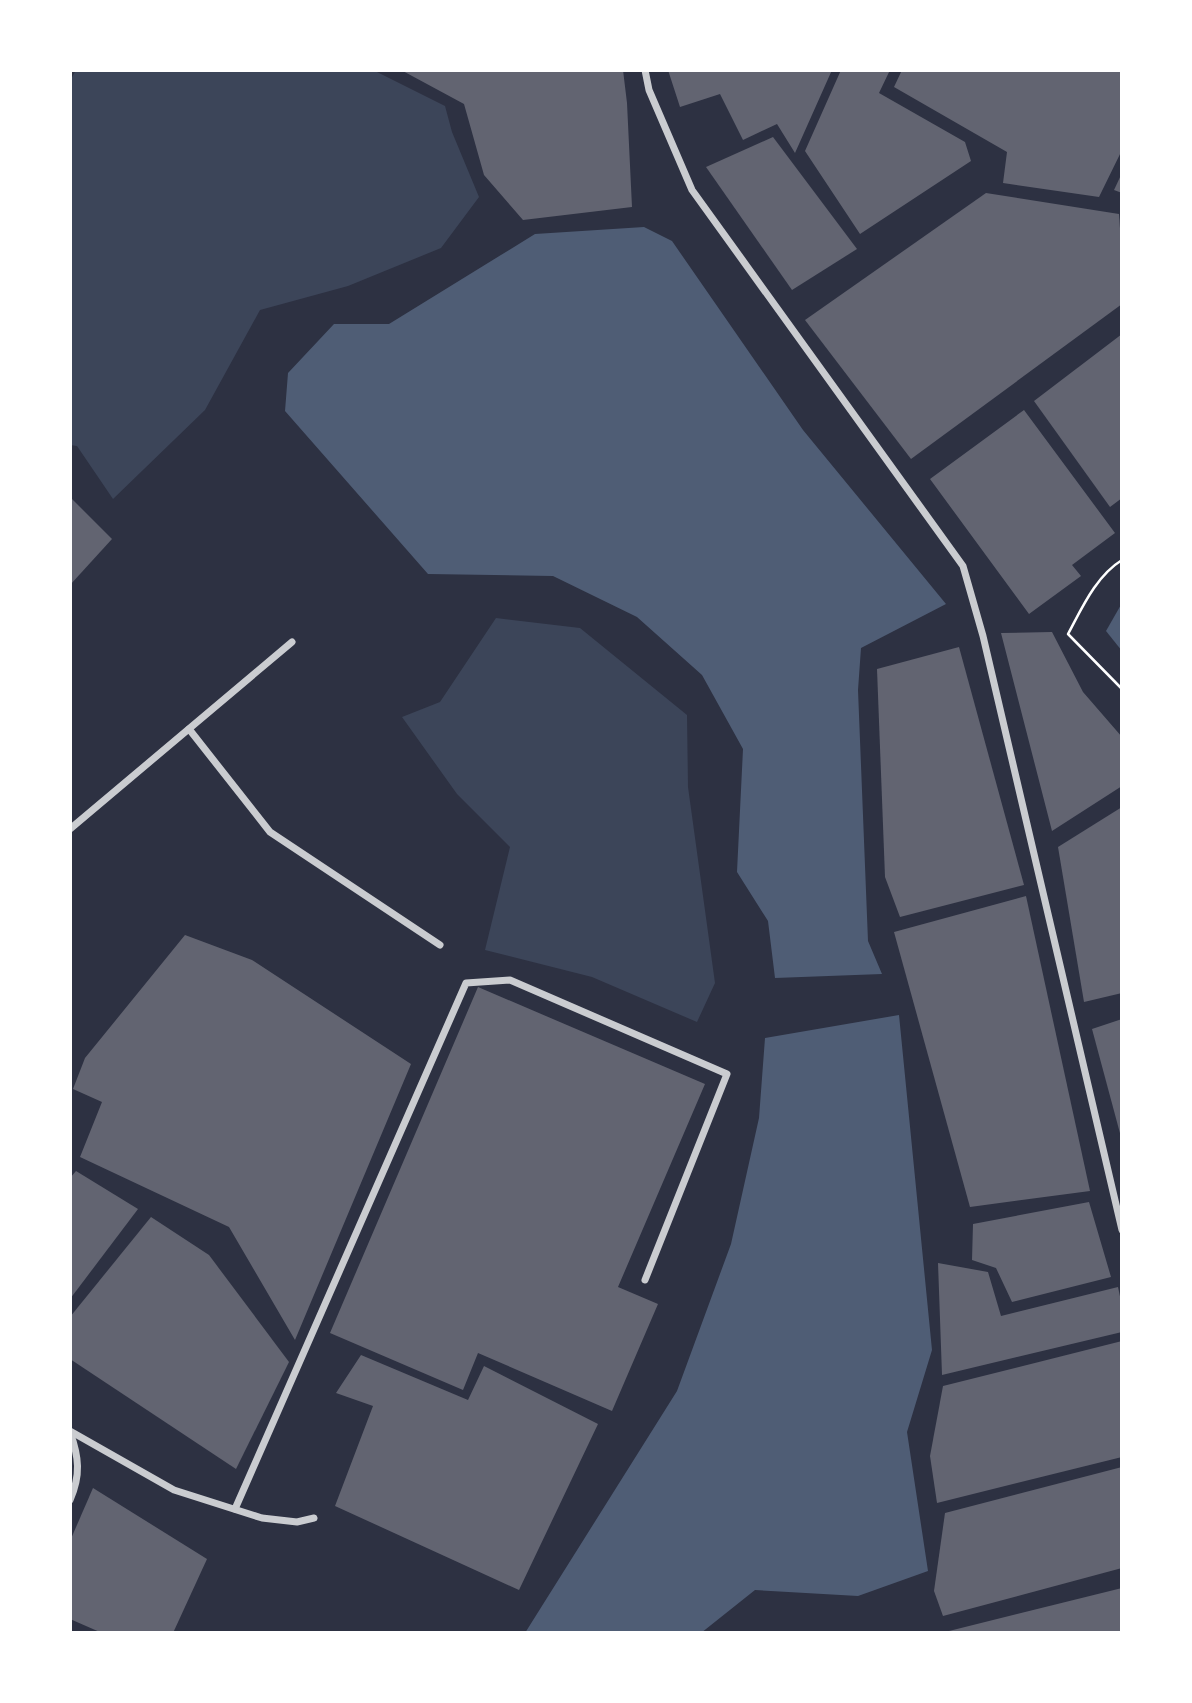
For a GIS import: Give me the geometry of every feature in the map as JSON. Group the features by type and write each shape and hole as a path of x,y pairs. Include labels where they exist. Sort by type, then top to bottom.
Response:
{"street":[{"path":"645,70 649,90 692,190 963,566 983,636 1122,1230"},
{"path":"70,829 292,642"},
{"path":"189,729 270,832 440,945"},
{"path":"235,1509 466,983 510,980 727,1074 645,1280"},
{"path":"70,1432 174,1490 261,1518 297,1522 314,1518"},
{"path":"70,1432 77,1452 78,1482 70,1500"}],"path":[{"path":"1122,559 1109,568 1084,604 1068,634 1122,689"}],"shaded area":[{"path":"76,70 373,70 445,106 452,132 479,197 441,248 348,286 260,310 205,410 113,499 77,446 70,445 70,81"},
{"path":"644,227 672,241 803,430 946,604 861,648 858,690 868,941 882,974 775,978 768,921 737,872 743,749 702,675 637,617 553,576 428,574 285,411 288,373 334,324 389,324 535,234"},
{"path":"1122,603 1122,651 1106,631"},
{"path":"496,618 580,628 687,715 688,787 715,983 697,1022 592,977 485,950 510,847 457,794 402,717 440,702"},
{"path":"899,1015 932,1350 907,1432 928,1571 858,1596 755,1590 701,1633 525,1633 677,1391 731,1244 759,1118 765,1038"}],"building":[{"path":"401,70 623,70 632,207 523,220 484,175 464,104"},
{"path":"668,70 832,70 795,153 777,124 743,140 720,94 680,107"},
{"path":"841,70 890,70 879,93 965,142 971,161 860,234 805,151"},
{"path":"902,70 1122,70 1122,150 1099,197 1003,183 1007,152 894,87"},
{"path":"773,137 857,249 792,290 706,167"},
{"path":"1122,173 1122,193 1114,190"},
{"path":"986,193 1119,214 1122,304 911,459 805,320"},
{"path":"1122,334 1122,498 1110,507 1034,401"},
{"path":"1024,410 1115,533 1072,565 1081,576 1029,614 930,479"},
{"path":"70,497 112,539 70,585"},
{"path":"1052,632 1083,692 1122,737 1122,786 1052,831 1001,633"},
{"path":"959,647 1024,885 900,917 885,877 877,669"},
{"path":"1122,807 1122,993 1084,1002 1058,847"},
{"path":"1026,896 1090,1191 970,1207 894,932"},
{"path":"185,935 252,960 411,1064 295,1340 229,1227 80,1157 102,1102 73,1089 85,1058"},
{"path":"478,987 705,1084 618,1287 658,1304 612,1411 478,1353 463,1390 330,1333"},
{"path":"1122,1019 1122,1137 1121,1137 1092,1029"},
{"path":"76,1171 138,1209 70,1299 70,1178"},
{"path":"1089,1202 1111,1277 1012,1302 996,1268 972,1260 973,1224"},
{"path":"151,1217 209,1255 289,1362 236,1469 70,1359 70,1317"},
{"path":"938,1263 988,1272 1001,1316 1118,1287 1122,1306 1122,1332 942,1375"},
{"path":"1122,1341 1122,1457 937,1503 930,1456 943,1386"},
{"path":"361,1355 468,1400 484,1366 598,1424 519,1590 335,1506 373,1406 336,1393"},
{"path":"1122,1467 1122,1568 943,1616 934,1591 945,1513"},
{"path":"93,1488 207,1559 173,1633 102,1633 70,1619 70,1541"},
{"path":"1122,1588 1122,1633 945,1633 945,1632"}]}
